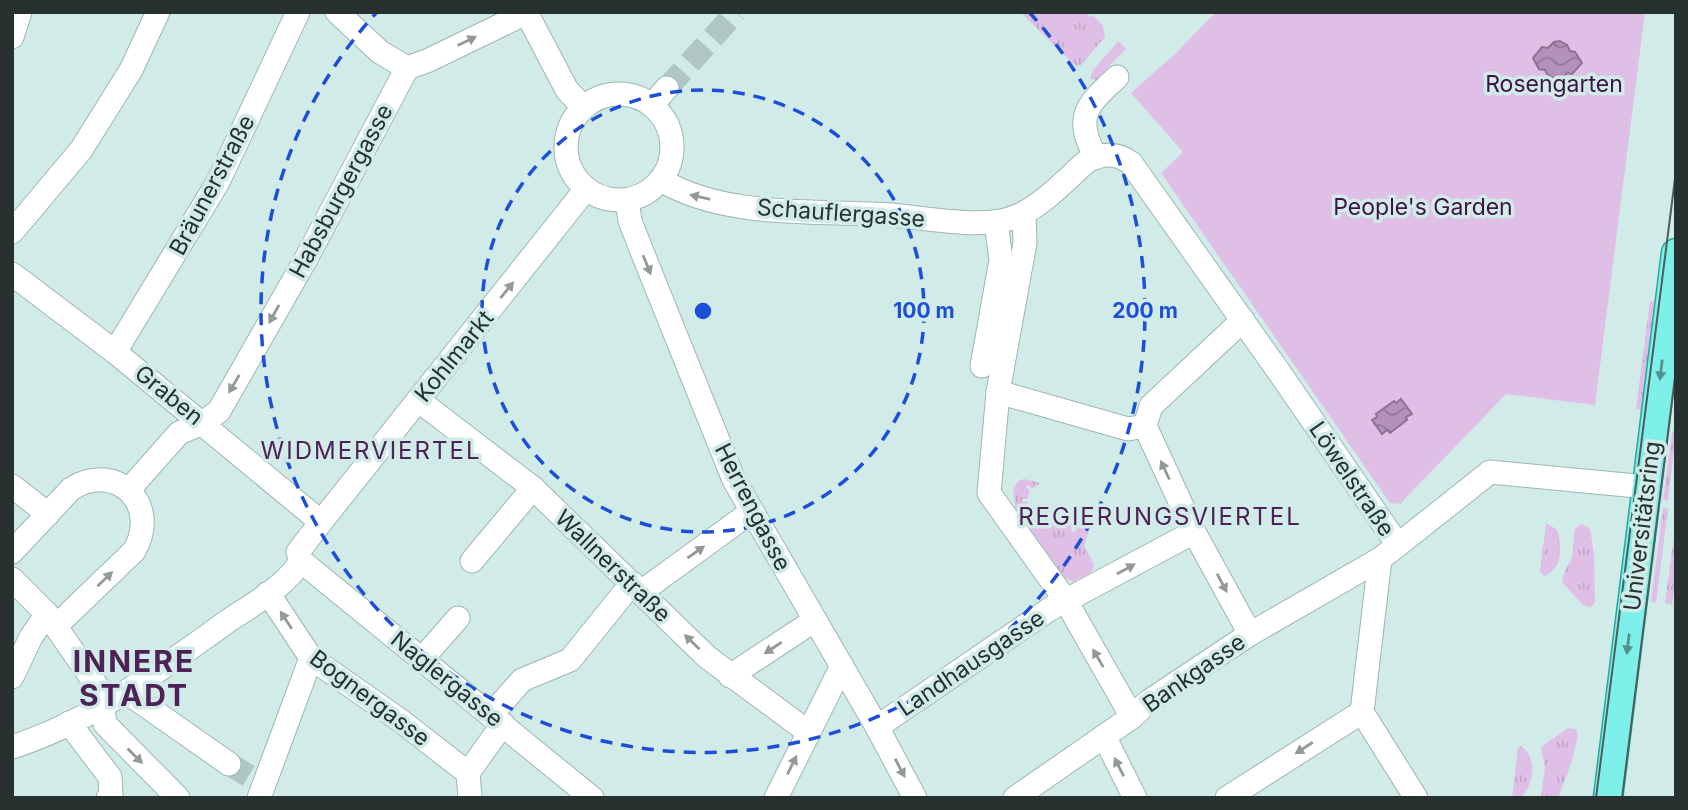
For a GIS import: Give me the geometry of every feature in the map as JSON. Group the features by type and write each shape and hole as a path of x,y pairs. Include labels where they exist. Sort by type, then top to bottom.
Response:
{"main road":[{"name":"Universitätsring","path":"1608,798 1676,253"}],"street":[{"path":"12,37 20,12"},
{"path":"12,233 81,150 131,70 159,12"},
{"name":"Bräunerstraße","path":"115,352 218,182 298,12"},
{"path":"337,12 370,43 394,62 407,68 526,13 567,90 583,107"},
{"path":"357,12 370,43"},
{"name":"Habsburgergasse","path":"126,488 133,485 179,433 203,423 219,411 407,68"},
{"path":"1095,156 1084,128 1086,111 1092,101 1117,77"},
{"path":"622,93 660,97 662,115 672,140 669,165 661,180 647,192 627,200 610,200 586,189 568,165 565,143 572,120 583,107 599,97 622,93"},
{"name":"Löwelstraße","path":"1095,156 1112,154 1126,159 1138,170 1243,320 1389,552 1362,712"},
{"name":"Schauflergasse","path":"661,180 682,193 734,205 785,211 996,222 1024,213 1037,205 1095,156"},
{"name":"Kohlmarkt","path":"301,561 298,552 586,189"},
{"name":"Herrengasse","path":"627,200 630,221 734,480 915,798"},
{"path":"1024,213 1025,243 1011,263 992,367 998,392 989,493 1066,601 1132,717"},
{"path":"996,222 1011,263"},
{"name":"Graben","path":"16,284 115,352 321,522"},
{"path":"998,392 1128,429 1148,416 1243,320"},
{"name":"Wallnerstraße","path":"418,400 533,488 707,657 808,732"},
{"path":"1148,416 1194,532 1250,634"},
{"name":"Bankgasse","path":"1015,798 1132,717 1148,702 1250,634 1389,552 1490,472 1647,487"},
{"path":"12,552 71,489 81,482 101,479 114,481 126,488 136,499 141,511 143,524 139,543 134,551 31,637 12,677"},
{"path":"12,486 48,514"},
{"path":"472,561 533,488"},
{"path":"470,798 468,773 522,680 570,660 636,588 751,512"},
{"name":"Landhausgasse","path":"877,727 1051,609 1194,532"},
{"path":"12,747 102,708 268,593 295,571 301,561"},
{"name":"Naglergasse","path":"301,561 592,798"},
{"path":"13,581 52,620 101,692 105,724 178,798"},
{"name":"Bognergasse","path":"268,593 311,658 468,773"},
{"path":"422,659 458,618"},
{"path":"730,676 815,620"},
{"path":"261,791 311,658"},
{"path":"776,798 842,666"},
{"path":"135,698 229,764"},
{"path":"1227,798 1362,712 1416,798"},
{"path":"69,723 110,777 111,794 108,798"},
{"path":"1104,736 1135,798"}],"green space":[{"path":"1020,12 1087,12 1103,26 1105,37 1081,65 1076,66"},
{"name":"People's Garden","path":"1216,12 1645,12 1595,405 1506,394 1400,504 1390,503 1161,173 1183,152 1131,93 1175,54"},
{"path":"1118,41 1126,49 1096,80 1090,79 1091,74"},
{"path":"1650,301 1655,302 1641,410 1636,409"},
{"path":"1672,431 1676,432 1668,501 1663,500"},
{"path":"1024,479 1040,483 1032,489 1028,485 1026,487 1030,491 1027,499 1022,499 1031,510 1028,514 1030,516 1034,512 1041,513 1039,520 1042,521 1044,514 1057,519 1055,526 1058,526 1060,520 1073,524 1071,531 1075,532 1077,526 1089,530 1084,546 1094,564 1092,572 1073,582 1064,577 1015,507 1013,489 1018,481"},
{"path":"1663,508 1668,509 1656,603 1651,602"},
{"path":"1676,522 1676,575 1672,605 1665,603"},
{"path":"1546,523 1556,529 1560,556 1555,568 1544,576 1540,571"},
{"path":"1581,524 1590,528 1594,554 1595,601 1593,606 1589,607 1583,605 1563,583 1562,578 1572,557 1575,529"},
{"path":"1568,728 1576,729 1578,735 1572,761 1558,798 1541,798 1545,767 1541,747"},
{"path":"1521,746 1530,757 1532,777 1522,796 1512,798 1518,748"}],"water":[{"path":"1560,41 1567,45 1570,51 1575,52 1582,63 1572,74 1567,73 1555,79 1545,70 1539,69 1533,58 1542,47 1548,48 1554,42"},
{"path":"1401,399 1412,414 1390,433 1387,430 1382,434 1372,420 1377,417 1376,414"}],"tunnel":[{"path":"667,88 736,12"},
{"path":"229,764 264,785"}],"tram line":[{"path":"1596,798 1676,171"},
{"path":"1622,798 1676,369"}],"district":[{"name":"WIDMERVIERTEL","path":"371,451"},
{"name":"REGIERUNGSVIERTEL","path":"1160,517"},
{"name":"INNERE STADT","path":"134,679"}],"park label":[{"name":"Rosengarten","path":"1554,84"}]}
